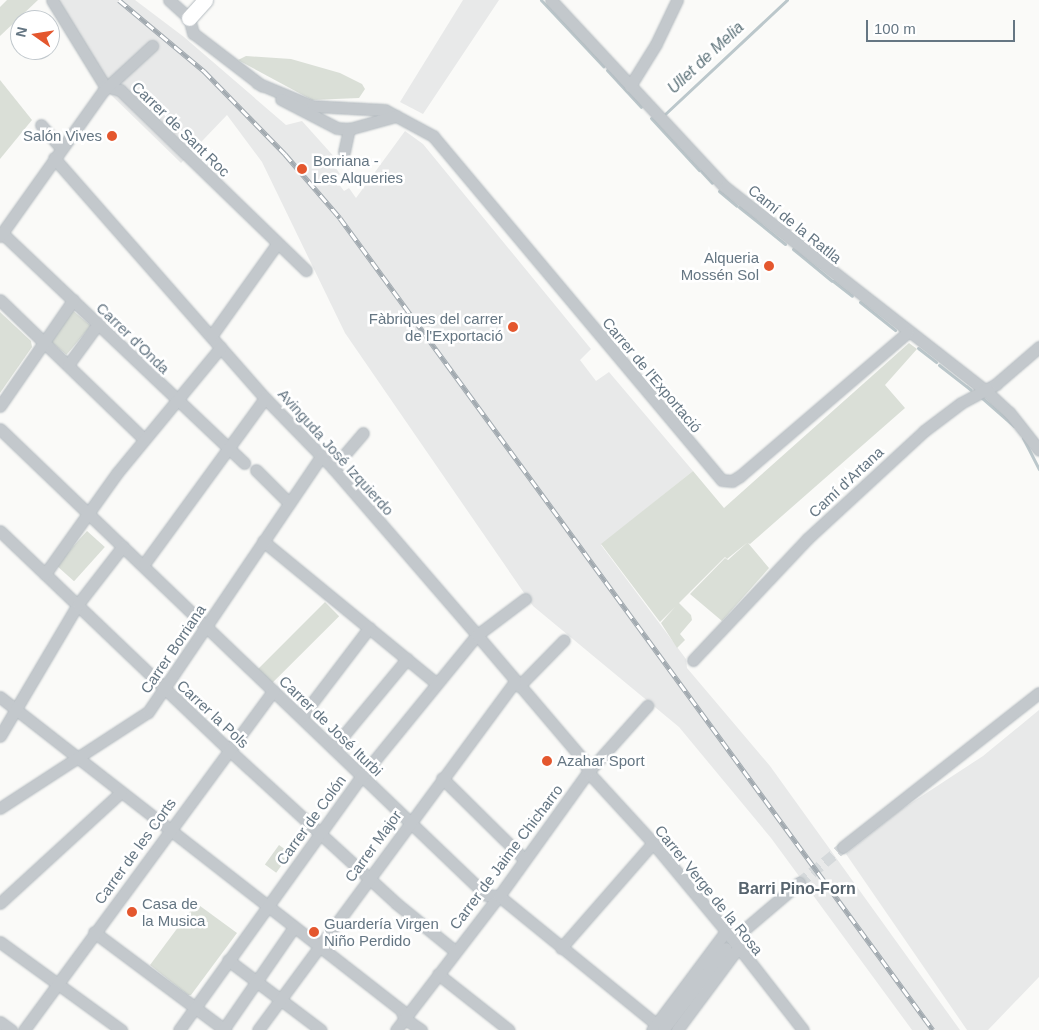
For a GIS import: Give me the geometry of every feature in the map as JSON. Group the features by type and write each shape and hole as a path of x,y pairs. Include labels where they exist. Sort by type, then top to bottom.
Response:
{"street":[{"name":"Carrer de Sant Roc","path":"52,0 105,86 120,90 306,270"},
{"path":"169,0 190,18 193,34 257,83 323,124 353,128 392,115"},
{"path":"190,18 205,0"},
{"name":"Camí de la Ratlla","path":"551,0 725,187 984,390 1019,423 1039,450"},
{"path":"630,86 656,44 677,0"},
{"path":"1,235 57,153 108,86 152,46"},
{"path":"257,83 304,103 328,107 359,106 392,115"},
{"path":"344,152 353,128 362,116 359,106"},
{"path":"323,124 328,107"},
{"name":"Carrer de l'Exportació","path":"392,115 425,130 438,141 722,480 732,481 740,476 908,332"},
{"name":"Avinguda José Izquierdo","path":"41,126 57,153 221,347 265,398 333,468 585,762 588,772"},
{"name":"Carrer d'Onda","path":"1,235 73,300 244,463"},
{"path":"212,335 277,244"},
{"path":"0,300 144,439"},
{"path":"0,406 73,300"},
{"path":"68,365 98,324"},
{"path":"45,574 88,512 144,439 221,347"},
{"name":"Camí d'Artana","path":"692,660 829,518 924,431 984,390 996,384 1039,348"},
{"path":"144,564 265,398"},
{"name":"Carrer de José Iturbi","path":"0,429 144,564 272,691 302,716 361,777 486,895 499,896 657,1028"},
{"path":"333,468 363,433"},
{"name":"Carrer Borriana","path":"0,808 148,712 321,456"},
{"path":"256,470 289,503"},
{"name":"Carrer la Pols","path":"0,530 229,750 369,877 455,951"},
{"path":"263,541 437,684"},
{"path":"0,736 78,604 123,546"},
{"name":"Carrer de Colón","path":"179,1030 266,906 361,777 477,635 525,599"},
{"path":"302,716 369,628"},
{"name":"Carrer Major","path":"258,1030 442,778 517,684 564,640"},
{"path":"333,748 407,658"},
{"name":"Carrer de les Corts","path":"24,1030 56,983 272,691"},
{"path":"843,848 1039,693"},
{"path":"0,697 401,1010 404,1018 421,1030"},
{"name":"Carrer de Jaime Chicharro","path":"396,1030 499,896 588,772 647,706"},
{"name":"Carrer Verge de la Rosa","path":"588,772 653,843 726,931 803,1030"},
{"path":"442,778 524,859"},
{"path":"0,903 121,792"},
{"path":"560,948 653,843"},
{"path":"739,934 799,883"},
{"path":"94,932 224,1030 294,927"},
{"path":"657,1028 726,931"},
{"path":"0,942 121,1030"},
{"path":"657,1028 726,948"},
{"path":"677,1030 738,948"},
{"path":"228,960 320,1030"},
{"path":"438,974 509,1030"},
{"path":"0,1022 11,1030"}],"shaded area":[{"path":"7,0 38,0 27,10 10,10 10,27 0,36 0,7"},
{"path":"52,0 135,0 184,37 286,125 302,121 337,160 333,164 340,174 335,179 344,191 349,188 356,198 405,131 423,144 591,349 580,360 596,381 609,372 693,471 601,545 686,659 687,668 770,766 960,1030 912,1030 771,838 679,727 533,606 345,333 262,162 227,115 181,163 109,93 60,13 60,10"},
{"path":"463,0 499,0 423,114 400,102"},
{"path":"246,56 291,59 340,73 362,84 365,89 359,98 312,100 238,60"},
{"path":"0,80 32,120 0,159"},
{"path":"71,309 91,326 66,355 47,338"},
{"path":"0,312 31,341 32,347 0,393"},
{"path":"909,343 917,349 885,385 905,408 750,544 748,543 769,568 722,621 690,594 725,558 728,560 748,542 727,559 725,557 679,603 691,615 692,620 680,634 685,640 677,648 661,623 675,607 660,622 601,544 693,471 724,508"},
{"path":"87,531 105,547 74,581 56,565"},
{"path":"325,602 339,616 272,683 258,669"},
{"path":"1039,710 1039,977 988,1030 967,1030 846,854 902,809 983,756"},
{"path":"279,845 290,853 276,873 265,864"},
{"path":"196,903 237,933 191,995 188,995 150,965"}],"waterway":[{"path":"541,0 603,66"},
{"name":"Ullet de Melia","path":"665,114 787,0"},
{"path":"607,70 641,107"},
{"path":"651,118 699,170"},
{"path":"701,171 712,183"},
{"path":"719,191 737,206"},
{"path":"739,207 785,244"},
{"path":"793,249 832,281"},
{"path":"833,281 852,296"},
{"path":"860,302 895,330"},
{"path":"918,348 936,362"},
{"path":"939,365 965,385"},
{"path":"966,386 971,390"},
{"path":"981,397 1014,426"},
{"path":"1023,438 1039,469"}],"tunnel":[{"path":"799,883 843,847"}],"railway":[{"path":"119,0 204,71 285,154 340,218 933,1030"}],"place":[{"name":"Salón Vives","path":"112,136"},
{"name":"Borriana - Les Alqueries","path":"302,169"},
{"name":"Alqueria Mossén Sol","path":"769,266"},
{"name":"Fàbriques del carrer de l'Exportació","path":"513,327"},
{"name":"Azahar Sport","path":"547,761"},
{"name":"Casa de la Musica","path":"132,912"},
{"name":"Guardería Virgen Niño Perdido","path":"314,932"}],"district":[{"name":"Barri Pino-Forn","path":"797,889"}]}
